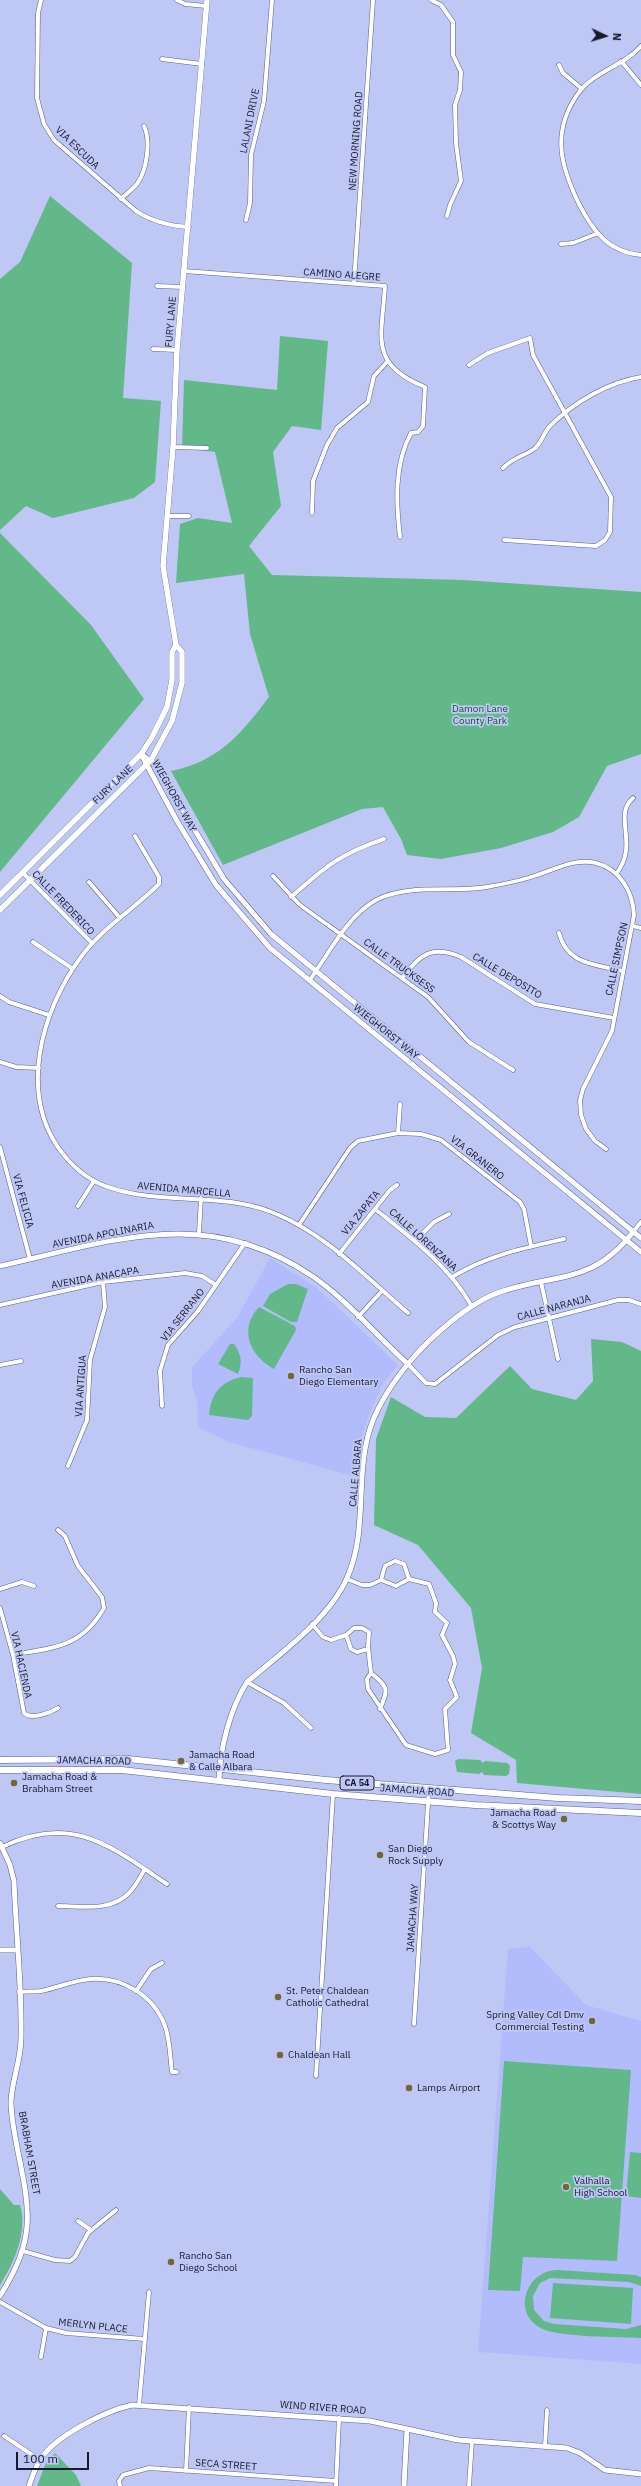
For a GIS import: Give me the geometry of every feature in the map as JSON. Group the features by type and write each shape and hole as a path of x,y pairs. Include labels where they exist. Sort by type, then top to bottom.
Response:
{"main road":[{"name":"FURY LANE","path":"0,910 151,760 172,721 182,683 182,652 176,645 163,566 173,447 177,350 206,3"},
{"name":"FURY LANE","path":"0,895 141,754 151,739 167,707 172,680 172,652 176,645"},
{"name":"JAMACHA ROAD","path":"0,1760 119,1758 326,1780 525,1795 641,1801"},
{"name":"JAMACHA ROAD","path":"0,1770 122,1770 333,1794 429,1802 641,1813"},
{"path":"525,1795 536,1807"}],"street":[{"name":"VIA ESCUDA","path":"41,0 38,13 38,98 44,124 59,145 121,199 149,220 172,226 188,227"},
{"path":"177,0 185,4 206,3"},
{"name":"LALANI DRIVE","path":"246,220 250,203 251,155 264,100 272,0"},
{"name":"NEW MORNING ROAD","path":"354,283 373,0"},
{"path":"431,0 441,5 452,22 453,55 461,72 460,90 455,105 456,143 461,181 450,205 448,216"},
{"path":"641,46 621,61 596,76 582,89 572,102 564,124 561,156 569,184 596,234 617,249 641,255"},
{"path":"162,59 202,64"},
{"path":"621,61 641,85"},
{"path":"559,65 563,73 582,89"},
{"path":"121,199 137,183 145,168 148,135 144,126"},
{"path":"560,244 573,243 596,234"},
{"name":"CAMINO ALEGRE","path":"184,271 385,286 381,350 387,362 403,378 425,387 423,426 418,432 411,433 406,443 399,476 397,513 400,537"},
{"path":"157,286 183,287"},
{"path":"469,365 488,353 530,338 533,355 611,497 608,537 599,545 588,547 504,540"},
{"path":"153,349 177,350"},
{"path":"312,513 313,481 327,445 337,428 368,402 374,376 387,362"},
{"path":"503,468 514,458 535,448 548,428 565,413 592,395 628,379 641,377"},
{"path":"173,447 207,448"},
{"path":"168,516 189,516"},
{"name":"WIEGHORST WAY","path":"141,754 151,760 224,879 258,921 315,972 641,1238"},
{"name":"WIEGHORST WAY","path":"141,754 176,821 216,886 242,918 270,948 641,1252"},
{"path":"616,874 627,852 627,837 623,816 626,805 632,798"},
{"name":"AVENIDA MARCELLA","path":"135,836 159,877 159,884 92,944 73,969 49,1015 43,1035 39,1068 40,1097 47,1128 58,1147 72,1165 94,1181 107,1187 136,1194 227,1201 259,1208 299,1225 324,1240 408,1313"},
{"path":"291,897 326,865 347,853 384,839"},
{"name":"CALLE SIMPSON","path":"309,981 342,935 363,909 380,898 398,892 486,887 516,882 580,862 601,865 616,874 624,883 632,898 634,915 609,1041 583,1089 580,1105 586,1129 596,1141 606,1149"},
{"name":"CALLE FREDERICO","path":"23,873 92,944"},
{"name":"CALLE TRUCKSESS","path":"274,876 291,897 342,935 403,977 432,1001 469,1042 512,1070"},
{"path":"89,882 120,918"},
{"path":"633,926 641,928"},
{"path":"559,933 563,946 573,957 622,971"},
{"path":"33,942 73,969"},
{"name":"CALLE DEPOSITO","path":"403,977 413,964 426,953 448,952 461,957 535,1004 614,1018"},
{"path":"0,996 9,1002 49,1015"},
{"path":"0,1062 16,1067 39,1068"},
{"path":"398,1133 400,1104"},
{"name":"VIA GRANERO","path":"299,1225 350,1148 358,1141 398,1133 421,1134 440,1140 520,1202 524,1208 531,1246"},
{"name":"VIA FELICIA","path":"0,1148 30,1259"},
{"path":"78,1206 94,1181"},
{"name":"VIA ZAPATA","path":"339,1254 390,1190 397,1185"},
{"path":"198,1233 201,1198"},
{"name":"CALLE LORENZANA","path":"375,1208 414,1241 452,1277 471,1305"},
{"path":"414,1241 434,1222 449,1214"},
{"name":"CALLE ALBARA","path":"219,1780 219,1769 233,1711 247,1682 312,1624 333,1603 347,1578 354,1558 360,1525 369,1432 387,1391 408,1364 471,1305 502,1291 590,1270 607,1260 627,1240 641,1222"},
{"name":"AVENIDA APOLINARIA","path":"0,1266 145,1234 198,1233 245,1243 274,1254 311,1276 332,1292 408,1364"},
{"path":"452,1277 485,1259 531,1246 564,1239"},
{"name":"VIA SERRANO","path":"162,1406 159,1378 165,1351 172,1339 198,1311 245,1243"},
{"name":"AVENIDA ANACAPA","path":"0,1305 103,1282 189,1273 202,1276 216,1285"},
{"name":"VIA ANTIGUA","path":"68,1466 87,1420 90,1360 105,1307 103,1282"},
{"path":"541,1282 558,1359"},
{"path":"357,1317 382,1291"},
{"name":"CALLE NARANJA","path":"408,1364 426,1383 435,1384 498,1335 523,1323 618,1300 629,1300 641,1304"},
{"path":"0,1365 21,1361"},
{"path":"13,1655 68,1644 79,1637 104,1608 102,1596 78,1566 65,1536 58,1530"},
{"path":"381,1580 385,1566 395,1561 404,1564 409,1579"},
{"path":"312,1624 328,1640 337,1640 357,1627 369,1632 368,1649 371,1673 367,1679 368,1689 380,1709 406,1745 435,1754 448,1750 445,1709 457,1697 450,1680 455,1664 453,1656 442,1635 447,1623 435,1612 436,1604 429,1584 409,1579 396,1586 381,1580 367,1585 347,1578"},
{"path":"0,1589 22,1582 34,1586"},
{"name":"VIA HACIENDA","path":"0,1608 13,1655 25,1714 49,1713 58,1708"},
{"path":"346,1635 351,1649 357,1652 368,1649"},
{"path":"371,1673 385,1684 387,1690 380,1709"},
{"path":"247,1682 284,1703 311,1728"},
{"name":"JAMACHA WAY","path":"414,2024 429,1788"},
{"path":"316,2076 333,1794"},
{"path":"1,1845 38,1834 87,1836 108,1844 167,1884"},
{"name":"BRABHAM STREET","path":"0,2296 14,2273 23,2251 28,2230 28,2200 14,2129 11,2100 21,2038 14,1881 1,1845"},
{"path":"58,1906 98,1906 114,1903 130,1892 145,1869"},
{"path":"0,1950 17,1950"},
{"path":"136,1991 151,1969 162,1962"},
{"path":"19,1992 41,1991 90,1979 111,1980 136,1991 148,1999 161,2018 168,2037 172,2072 177,2072"},
{"path":"23,2251 55,2260 70,2261 76,2257 91,2230 116,2210"},
{"path":"78,2221 91,2230"},
{"path":"139,2405 148,2292"},
{"name":"MERLYN PLACE","path":"0,2302 46,2328 66,2333 144,2339"},
{"path":"41,2357 46,2328"},
{"name":"WIND RIVER ROAD","path":"29,2486 40,2460 51,2447 62,2438 113,2409 139,2405 190,2407 370,2420 407,2429 472,2441 567,2448 580,2453 605,2470 641,2474"},
{"path":"186,2471 190,2407"},
{"path":"545,2446 547,2410"},
{"path":"336,2484 339,2418"},
{"path":"404,2486 407,2429"},
{"path":"4,2436 40,2460"},
{"path":"469,2486 472,2441"},
{"name":"SECA STREET","path":"119,2484 123,2475 129,2472 149,2468 336,2484"}],"shaded area":[{"name":"Rancho San Diego Elementary","path":"270,1258 316,1287 398,1365 382,1385 368,1417 360,1443 357,1477 229,1442 198,1427 197,1401 192,1385 192,1367 237,1318"},
{"name":"Valhalla High School","path":"530,1947 586,2005 641,2021 641,2364 478,2352 508,1949"}],"green space":[{"path":"50,196 132,263 123,398 161,401 155,482 134,498 53,518 26,506 0,530 0,279 20,262"},
{"name":"Damon Lane County Park","path":"280,336 328,341 321,430 292,426 273,452 281,506 249,546 272,575 463,580 641,592 641,754 607,766 579,817 553,832 501,848 441,859 407,855 401,839 383,807 362,809 223,865 171,771 203,760 228,744 249,723 269,697 250,634 244,574 176,583 180,524 198,518 232,523 215,452 182,448 184,380 277,390"},
{"path":"0,533 91,625 144,699 0,872"},
{"path":"288,1284 296,1284 308,1289 297,1322 291,1322 263,1306 270,1294"},
{"path":"259,1307 295,1326 296,1330 274,1369 266,1364 253,1349 248,1333 249,1324"},
{"path":"591,1339 622,1342 641,1351 641,1794 517,1783 516,1760 471,1733 482,1668 471,1608 418,1545 374,1525 376,1439 391,1397 425,1417 456,1418 510,1366 532,1389 576,1400 593,1381"},
{"path":"230,1344 234,1344 240,1355 241,1362 238,1374 218,1364"},
{"path":"241,1377 253,1378 252,1416 248,1420 209,1415 214,1395 218,1390 227,1382"},
{"path":"458,1759 480,1760 483,1763 485,1761 507,1763 510,1766 509,1774 506,1776 484,1775 482,1772 479,1774 457,1772 455,1761"},
{"path":"504,2061 631,2070 617,2261 523,2257 520,2291 488,2290"},
{"path":"630,2152 641,2153 641,2198 626,2196"},
{"path":"0,2189 14,2205 20,2205 22,2226 21,2236 15,2257 0,2285"},
{"path":"558,2270 635,2275 641,2277 641,2286 629,2282 550,2278 540,2283 533,2296 534,2310 544,2321 554,2324 626,2329 641,2325 641,2338 562,2334 543,2329 533,2322 527,2314 525,2304 526,2294 530,2285 537,2277 547,2272"},
{"path":"553,2283 633,2288 631,2324 550,2318"},
{"path":"55,2453 76,2475 81,2486 37,2486 45,2465"}],"place":[{"name":"Rancho San Diego Elementary","path":"291,1376"},
{"name":"Jamacha Road & Calle Albara","path":"181,1761"},
{"name":"Jamacha Road & Brabham Street","path":"14,1783"},
{"name":"Jamacha Road & Scottys Way","path":"564,1819"},
{"name":"San Diego Rock Supply","path":"380,1855"},
{"name":"St. Peter Chaldean Catholic Cathedral","path":"278,1997"},
{"name":"Spring Valley Cdl Dmv Commercial Testing","path":"592,2021"},
{"name":"Chaldean Hall","path":"280,2055"},
{"name":"Lamps Airport","path":"409,2088"},
{"name":"Valhalla High School","path":"566,2187"},
{"name":"Rancho San Diego School","path":"171,2262"}]}
